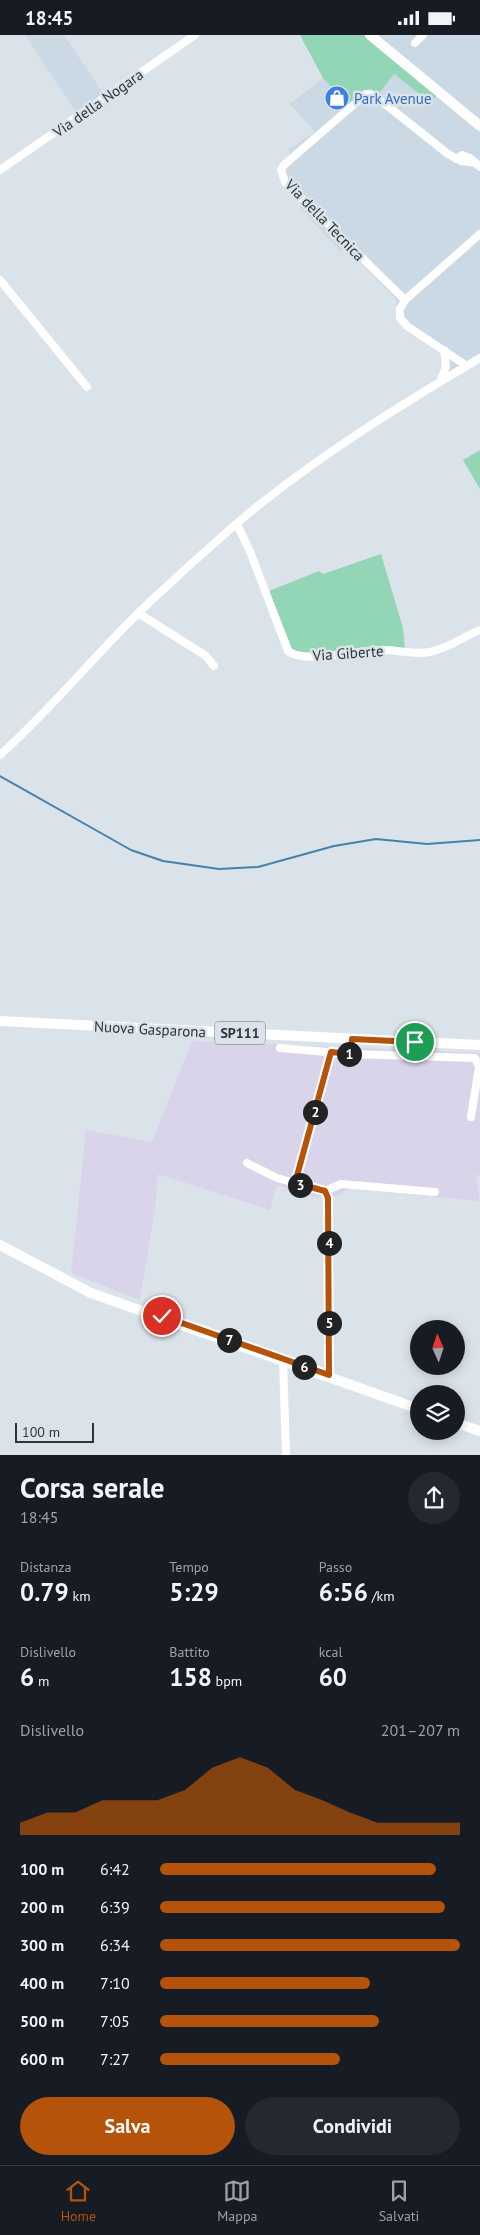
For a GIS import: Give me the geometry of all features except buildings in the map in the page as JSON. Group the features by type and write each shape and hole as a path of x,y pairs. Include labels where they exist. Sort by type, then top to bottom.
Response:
{"main road":[{"path":"370,35 480,127"},
{"name":"Nuova Gasparona","path":"0,1021 480,1045"},
{"path":"0,1245 91,1293 329,1375 410,1406"},
{"path":"465,1426 480,1431"}],"street":[{"name":"Via della Nogara","path":"0,170 195,35"},
{"path":"415,43 423,35"},
{"name":"Via della Tecnica","path":"405,300 285,182 282,175 284,165 366,94 375,96 456,159 478,165"},
{"path":"466,366 407,326 400,318 400,309 405,300 480,234"},
{"path":"0,280 87,387"},
{"path":"439,381 445,373 447,362 444,350"},
{"path":"456,358 458,371"},
{"path":"0,755 46,712 138,613 236,524 327,456 439,381 480,358"},
{"path":"447,362 458,371"},
{"name":"Via Giberte","path":"236,524 252,554 288,651 294,655 326,655 381,650 428,653 446,648 480,630"},
{"path":"138,613 206,656 214,666"},
{"path":"351,1054 352,1039"},
{"path":"280,1048 351,1054 475,1058 479,1067 471,1117"},
{"path":"295,1183 331,1052"},
{"path":"247,1163 277,1178 325,1191 341,1185 435,1192"},
{"path":"325,1191 328,1198 329,1375"},
{"path":"283,1359 286,1455"}],"shaded area":[{"path":"25,35 64,35 109,102 91,114 79,117"},
{"path":"373,35 480,35 480,123"},
{"path":"394,73 430,101 438,94 480,130 480,355 438,380 445,360 434,347 397,322 396,299 345,247 341,252 300,207 304,204 279,177 292,155 288,150 315,132 290,104 323,78 350,106 363,91 371,89 379,93"},
{"path":"192,1041 480,1053 480,1175 476,1175 480,1201 351,1189 334,1197 317,1198 277,1185 270,1210 158,1174 156,1202 140,1300 71,1273 86,1130 152,1142"}],"green space":[{"path":"300,35 366,35 438,94 430,102 394,74 379,93 371,89 363,91 350,106 323,78"},
{"path":"480,450 480,489 463,460"},
{"path":"381,554 403,628 405,650 300,656 293,651 269,591 319,571 323,574"}],"waterway":[{"path":"0,776 131,850 163,861 219,869 258,867 334,846 376,839 427,844 480,840"}],"place":[{"name":"Park Avenue","path":"337,98"}],"route":[{"path":"162,1316 329,1375 328,1198 325,1191 295,1183 331,1052 351,1054 352,1039 415,1042"}]}
